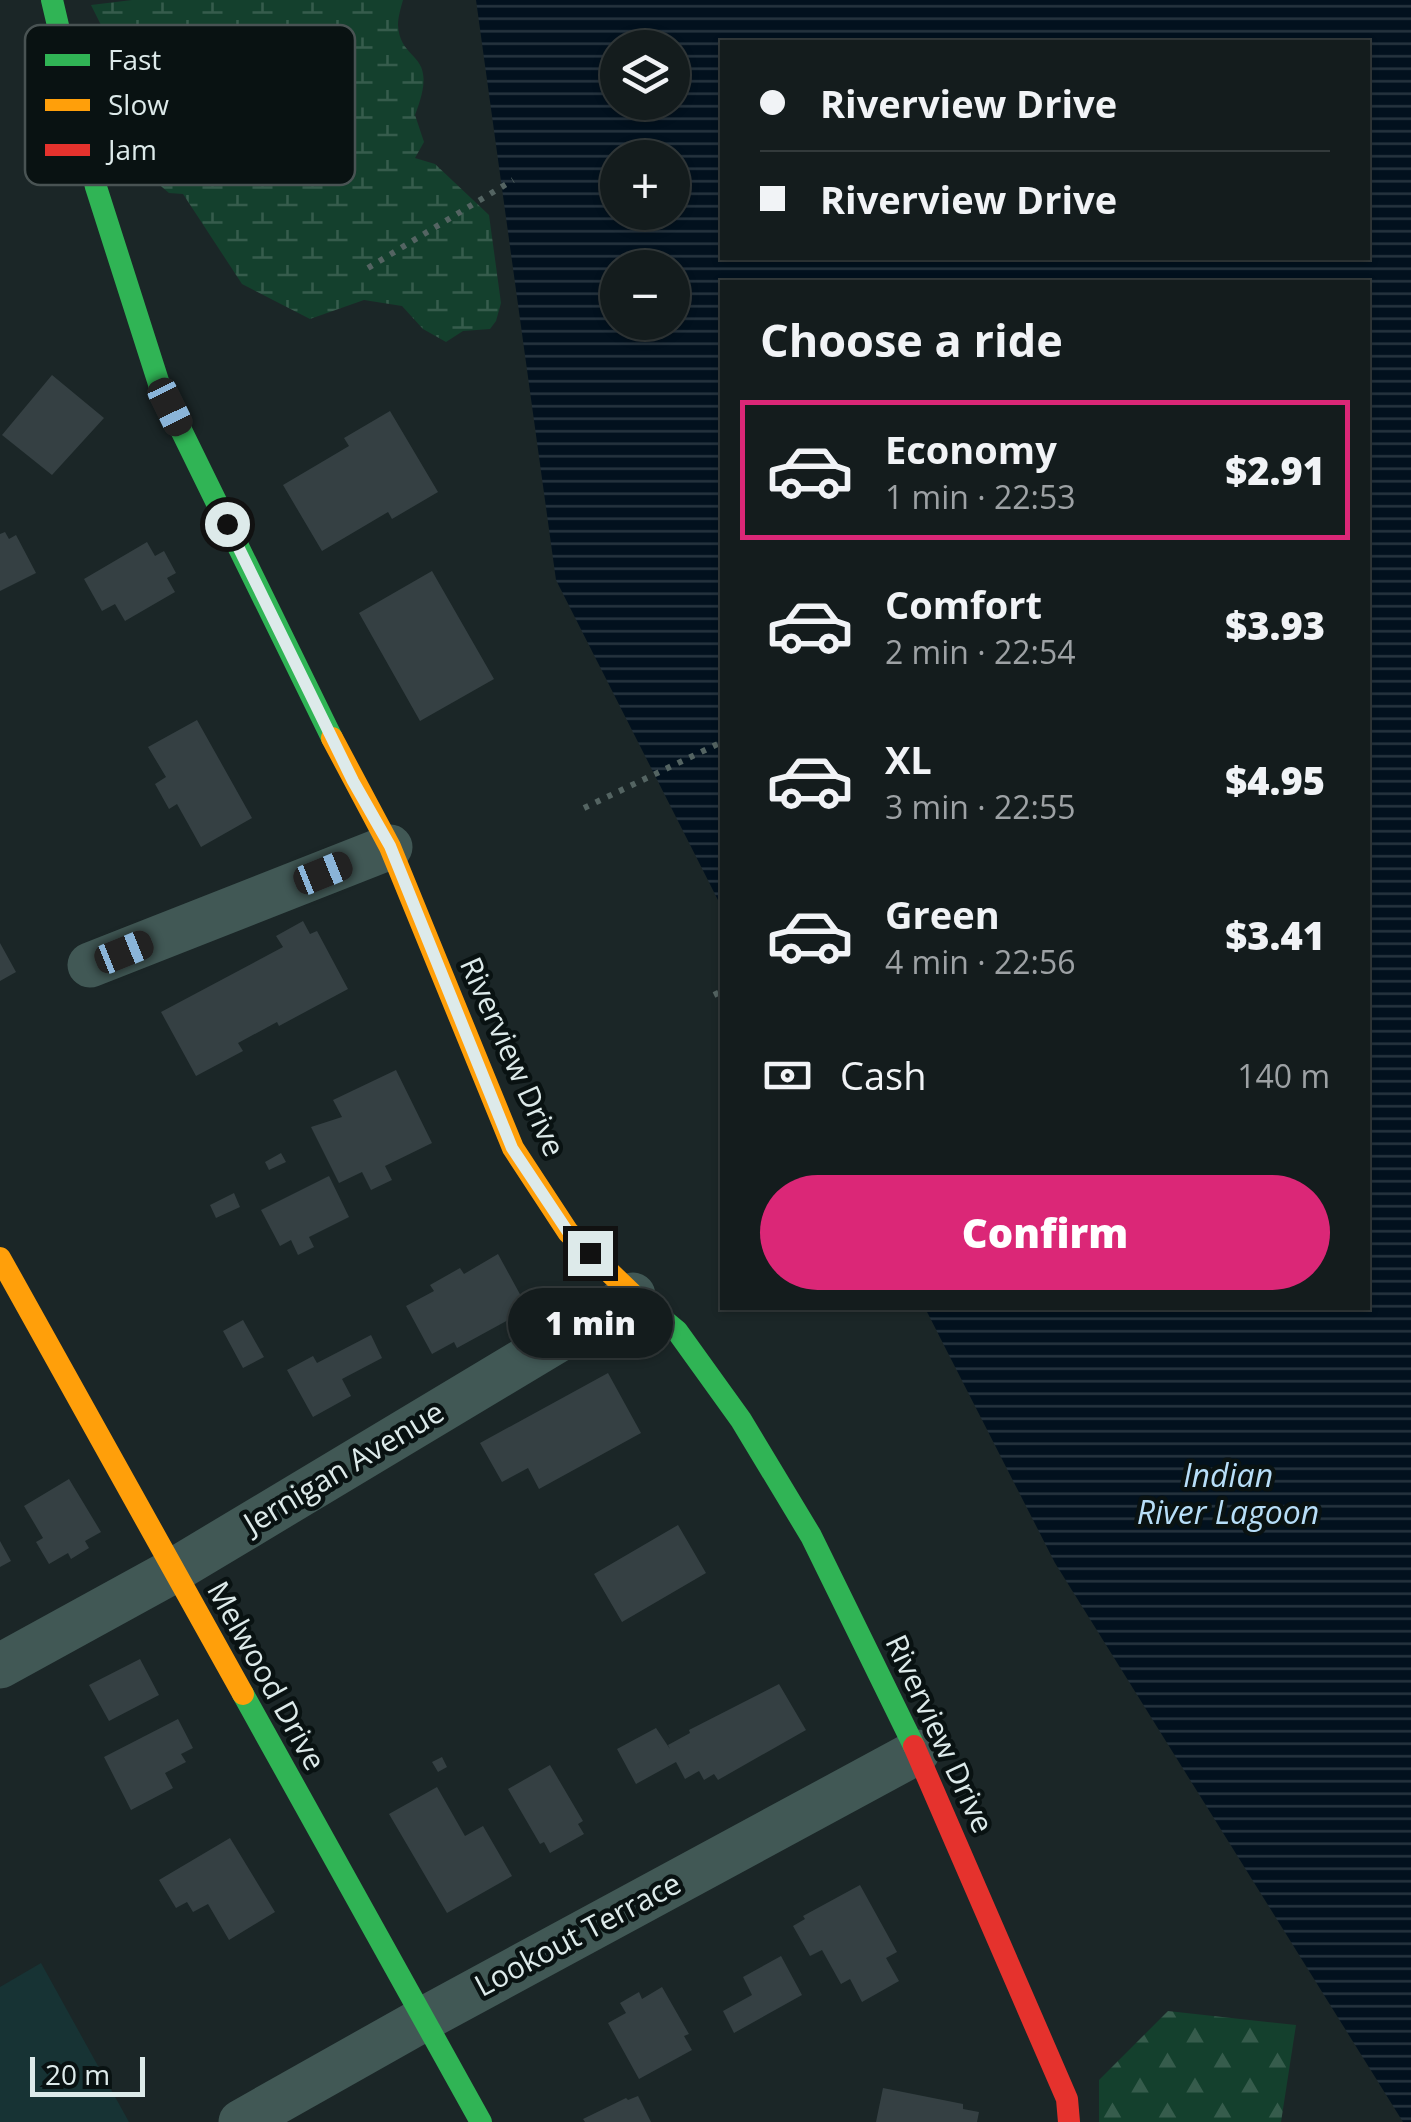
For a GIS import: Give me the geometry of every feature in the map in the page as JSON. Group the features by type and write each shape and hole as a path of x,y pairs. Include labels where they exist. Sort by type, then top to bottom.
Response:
{"street":[{"name":"Riverview Drive","path":"52,0 58,25"},
{"name":"Riverview Drive","path":"96,185 160,387 353,781 390,846 512,1148 568,1232 677,1331 741,1420 811,1536 918,1752 1067,2099 1069,2122"},
{"path":"90,965 390,846"},
{"name":"Melwood Drive","path":"0,1258 481,2122"},
{"name":"Jernigan Avenue","path":"0,1666 173,1571 634,1295"},
{"name":"Lookout Terrace","path":"241,2122 918,1752"}],"path":[{"path":"368,268 513,180"},
{"path":"584,808 720,743"},
{"path":"714,995 720,992"}],"shaded area":[{"path":"41,1963 129,2122 0,2122 0,1987"}],"green space":[{"path":"132,0 403,0 398,22 400,38 422,68 424,79 415,115 424,142 415,158 435,164 489,215 501,303 490,329 463,331 446,342 423,329 402,306 364,300 310,319 242,284 183,194 169,193 160,185 355,185 355,25 101,25 91,5"},
{"path":"1168,2011 1296,2025 1281,2122 1099,2122 1099,2080"}],"water":[{"name":"Indian River Lagoon","path":"476,0 1411,0 1411,2122 1403,2122 1055,1563 926,1310 1370,1310 1370,280 720,280 720,904 556,580"}],"building":[{"path":"52,375 104,418 52,475 2,435"},
{"path":"390,411 438,492 392,519 388,512 322,551 283,485 349,446 344,438"},
{"path":"5,532 9,539 16,535 36,573 0,591 0,534"},
{"path":"147,542 155,556 164,551 176,573 167,578 175,592 125,621 115,604 102,611 84,579"},
{"path":"432,571 494,679 420,721 359,613"},
{"path":"197,720 252,818 201,847 177,804 169,809 155,784 166,777 148,747"},
{"path":"303,921 310,934 317,931 348,989 238,1043 243,1051 196,1076 161,1012 283,947 276,936"},
{"path":"0,943 16,972 0,981"},
{"path":"396,1070 432,1143 385,1166 392,1180 371,1190 362,1172 339,1183 311,1127 342,1117 333,1100"},
{"path":"281,1153 286,1162 269,1170 265,1162"},
{"path":"329,1176 349,1217 309,1237 314,1247 298,1255 291,1240 280,1246 261,1210"},
{"path":"234,1193 240,1207 216,1218 210,1205"},
{"path":"498,1254 528,1309 457,1348 454,1342 432,1354 406,1306 434,1291 430,1285 460,1268 464,1274"},
{"path":"243,1320 264,1357 243,1368 223,1331"},
{"path":"371,1335 382,1358 342,1379 351,1396 313,1417 287,1370 313,1356 317,1363"},
{"path":"608,1373 641,1433 539,1489 528,1468 502,1482 480,1443"},
{"path":"69,1479 101,1532 85,1541 89,1548 71,1559 68,1553 49,1564 36,1542 43,1538 24,1506"},
{"path":"678,1525 706,1573 622,1622 594,1574"},
{"path":"0,1541 11,1561 0,1567"},
{"path":"140,1659 159,1695 109,1721 89,1685"},
{"path":"779,1684 806,1730 718,1780 714,1774 704,1780 699,1771 685,1779 676,1762 636,1784 617,1749 656,1728 670,1749 668,1745 690,1733 689,1730"},
{"path":"178,1719 193,1748 181,1754 186,1762 165,1773 173,1788 131,1810 104,1757"},
{"path":"442,1757 447,1767 438,1772 432,1762"},
{"path":"550,1765 583,1821 578,1824 584,1834 550,1853 544,1842 540,1844 508,1789"},
{"path":"437,1787 465,1836 483,1826 512,1876 447,1913 389,1814"},
{"path":"230,1838 275,1912 229,1940 208,1904 193,1912 187,1902 176,1908 159,1880"},
{"path":"860,1885 897,1952 886,1958 899,1981 862,2002 850,1979 841,1984 822,1950 810,1956 793,1926 805,1919 803,1916"},
{"path":"781,1956 802,1995 734,2033 723,2011 752,1995 743,1977"},
{"path":"662,1987 689,2034 684,2036 692,2050 639,2079 608,2023 626,2013 620,2003 639,1992 642,1999"},
{"path":"883,2088 963,2104 963,2109 979,2112 977,2122 876,2122"},
{"path":"638,2096 651,2122 583,2119 626,2098"}],"traffic: fast":[{"path":"52,0 58,25"},
{"path":"96,185 160,387 332,738"},
{"path":"631,1293 677,1331 741,1420 811,1536 914,1746"},
{"path":"243,1694 481,2122"}],"traffic: slow":[{"path":"332,738 390,847 513,1148 568,1232 631,1293"},
{"path":"0,1258 243,1694"}],"traffic: jam":[{"path":"914,1746 1067,2099 1069,2122"}],"route":[{"path":"227,524 353,781 390,846 512,1148 568,1232 590,1253"}]}
